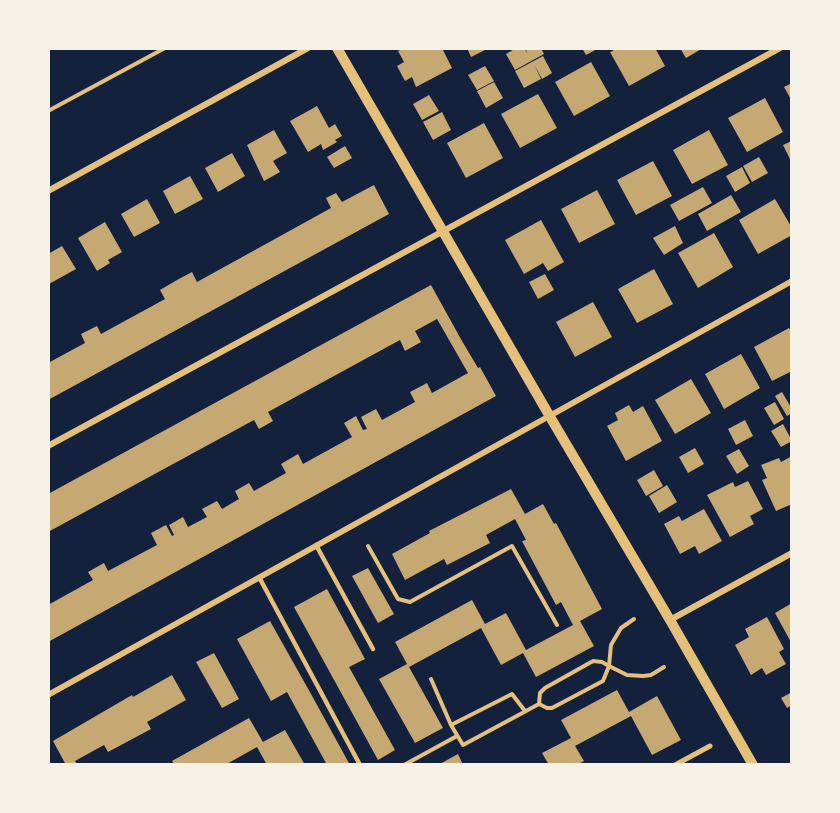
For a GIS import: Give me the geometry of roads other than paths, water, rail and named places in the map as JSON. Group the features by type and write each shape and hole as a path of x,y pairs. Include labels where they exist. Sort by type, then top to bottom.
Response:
{"street":[{"path":"48,191 308,48"},
{"path":"337,48 753,765"},
{"path":"48,446 780,48"},
{"path":"48,695 792,281"},
{"path":"670,620 792,552"},
{"path":"675,765 710,746"}],"lane":[{"path":"316,545 373,649"},
{"path":"259,577 360,765"}]}
